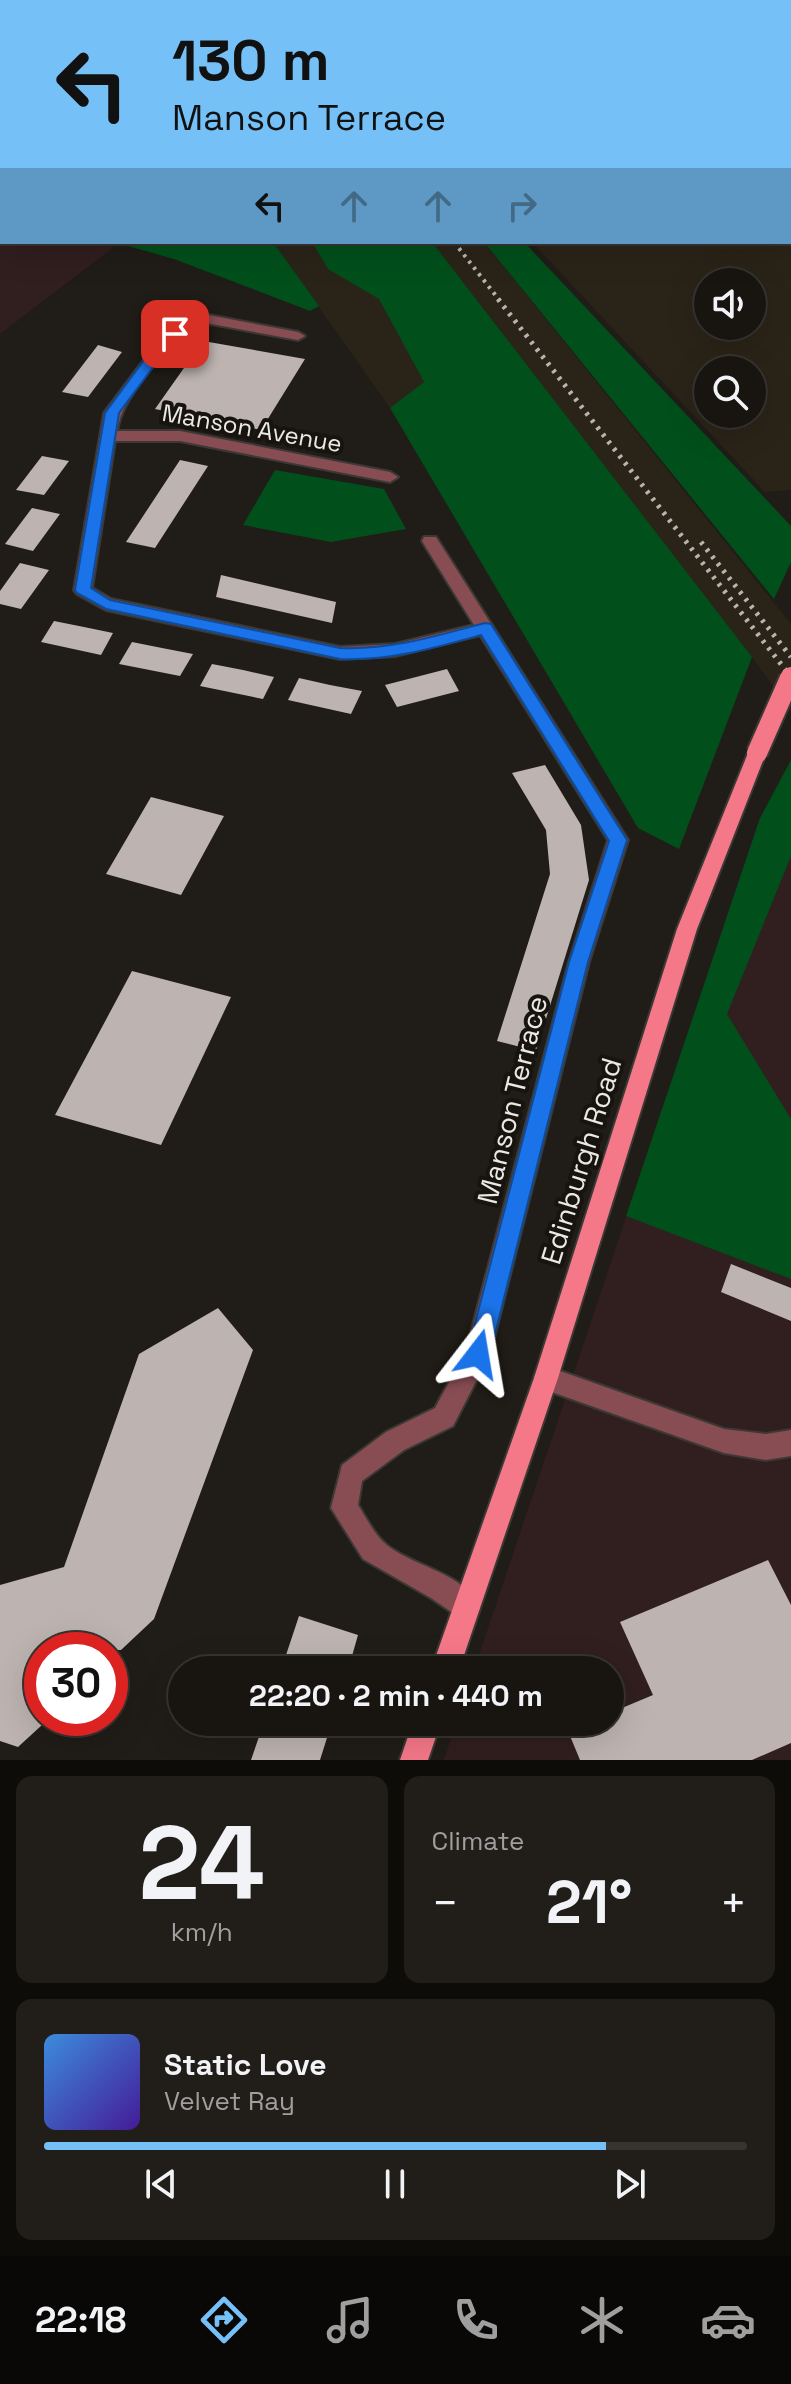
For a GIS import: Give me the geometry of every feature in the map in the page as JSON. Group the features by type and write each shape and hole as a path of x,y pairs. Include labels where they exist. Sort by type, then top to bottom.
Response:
{"main road":[{"name":"Edinburgh Road","path":"450,1656 546,1378 687,929 791,675"},
{"path":"414,1760 422,1736"}],"street":[{"path":"298,336 192,316 158,351 112,413 83,590 106,604 340,653 369,654 411,649 485,628"},
{"name":"Manson Avenue","path":"107,436 180,436 390,477"},
{"name":"Manson Terrace","path":"430,541 618,840 579,962 478,1354 444,1417 395,1441 351,1474 344,1508 372,1550 441,1588 466,1608"},
{"path":"546,1378 724,1441 766,1447 791,1443"}],"shaded area":[{"path":"0,244 103,244 114,247 0,334"},
{"path":"274,244 486,244 791,624 791,712 752,657 679,849 638,828 390,408"},
{"path":"534,244 791,244 791,490 765,492 705,428 766,428 766,356 694,356 694,416"},
{"path":"760,818 791,855 791,1760 444,1760 452,1736 624,1736 624,1656 479,1656"}],"green space":[{"path":"274,244 319,306 310,311 174,259 128,246"},
{"path":"313,244 434,244 752,657 679,849 638,828 390,408 424,382 379,299 328,269"},
{"path":"486,244 526,244 694,423 694,428 699,428 791,526 791,562 774,599"},
{"path":"275,470 384,489 406,529 331,542 243,525"},
{"path":"791,760 791,856 727,1014 791,1119 791,1279 626,1216 760,818"}],"building":[{"path":"203,341 305,359 261,430 155,409"},
{"path":"98,345 122,352 88,397 62,392"},
{"path":"42,456 69,461 44,495 16,490"},
{"path":"180,460 208,466 155,548 126,542"},
{"path":"32,508 60,514 33,551 5,544"},
{"path":"20,563 49,570 21,609 0,604 0,591"},
{"path":"221,575 336,602 332,623 216,597"},
{"path":"54,621 113,633 101,655 41,642"},
{"path":"132,642 193,654 180,676 119,664"},
{"path":"212,664 274,677 263,699 200,686"},
{"path":"447,669 459,691 397,707 385,685"},
{"path":"299,678 362,691 351,714 288,700"},
{"path":"545,765 581,825 589,880 536,1051 497,1041 550,874 546,830 512,773"},
{"path":"151,797 224,816 181,895 106,874"},
{"path":"132,971 231,997 161,1145 55,1115"},
{"path":"731,1264 791,1288 791,1321 721,1292"},
{"path":"218,1308 253,1350 154,1619 128,1643 128,1632 24,1632 24,1736 30,1736 18,1747 0,1741 0,1585 64,1567 139,1354"},
{"path":"768,1560 791,1605 791,1743 752,1760 580,1760 570,1736 624,1736 624,1707 653,1695 620,1622"},
{"path":"299,1616 358,1635 352,1656 286,1656"},
{"path":"259,1736 328,1736 320,1760 251,1760"}],"railway":[{"path":"456,244 500,301"},
{"path":"498,299 791,677"},
{"path":"701,542 791,657"}],"route":[{"path":"175,334 158,351 112,413 83,590 106,604 340,653 369,654 411,649 485,628 618,840 579,962 478,1354"}]}
